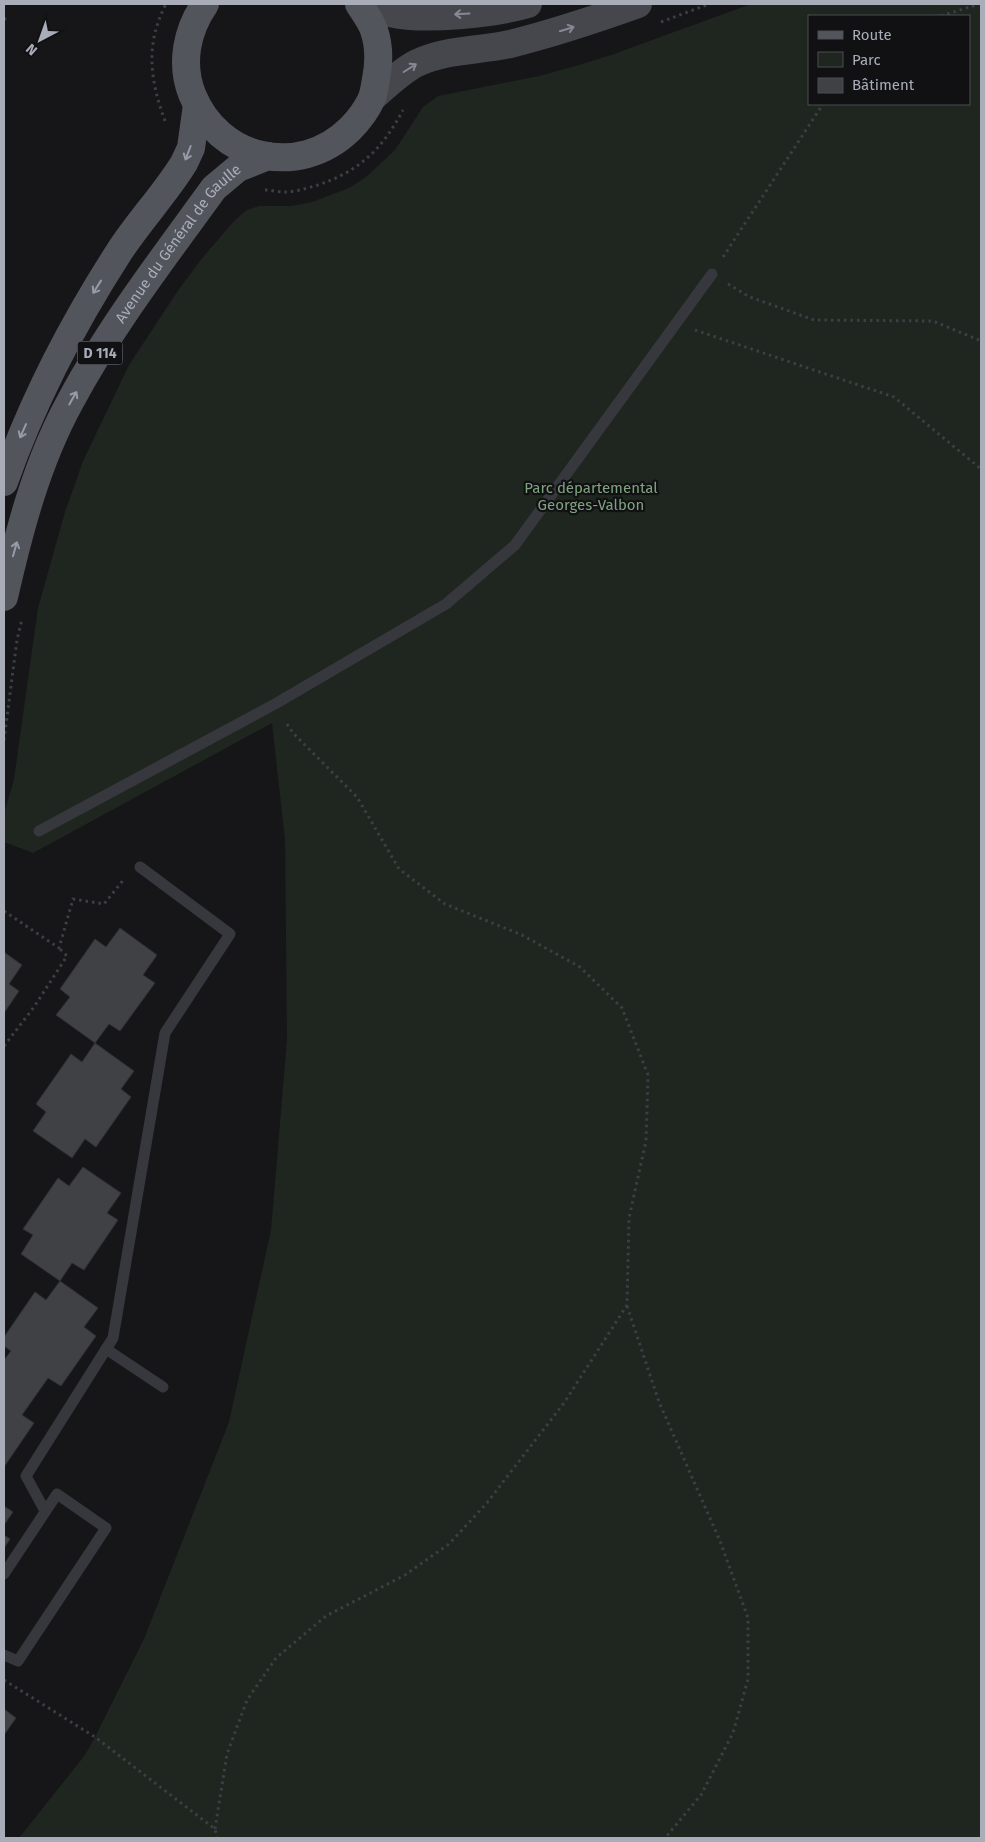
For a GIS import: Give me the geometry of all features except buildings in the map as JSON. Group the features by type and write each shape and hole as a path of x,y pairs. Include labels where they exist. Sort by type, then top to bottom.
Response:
{"main road":[{"path":"205,4 197,16 188,37 186,61 188,84 197,105 209,124 226,140 246,151 268,156 294,157 318,151 341,138 359,120 372,98 379,64 374,31 359,4"},
{"path":"365,4 388,13 405,16 430,16 473,14 528,4"},
{"path":"372,98 404,71 434,56 526,40 569,28 638,4"},
{"name":"D 114","path":"4,482 19,440 43,386 76,321 120,251 184,163 190,148 197,105"},
{"name":"Avenue du Général de Gaulle","path":"14,605 28,505 49,447 74,395 106,342 214,188 238,168 268,156"}],"lane":[{"path":"39,831 275,704 446,604 516,545 712,274"},
{"path":"45,1511 26,1476 113,1338 165,1033 230,934 140,867"},
{"path":"106,1349 163,1387"},
{"path":"4,1574 57,1494 106,1528 18,1661 4,1655"}],"path":[{"path":"166,4 159,17 154,34 151,57 153,82 166,122"},
{"path":"944,15 979,4"},
{"path":"4,18 4,22"},
{"path":"259,190 284,192 308,188 335,179 359,166 388,137 407,103"},
{"path":"821,105 712,274 750,297 814,320 933,321 981,341"},
{"path":"676,324 894,396 981,469"},
{"path":"4,740 17,640 14,605"},
{"path":"275,704 293,733 358,797 400,869 444,904 522,935 580,967 622,1008 648,1075 646,1141 630,1218 627,1305 658,1402 720,1541 748,1618 748,1679 733,1733 701,1795 665,1838"},
{"path":"59,948 72,900 104,904 134,867 140,867"},
{"path":"4,910 59,948 67,956 34,1007 4,1046"},
{"path":"217,1838 215,1830 227,1754 247,1700 276,1658 326,1616 405,1575 450,1544 486,1504 564,1403 627,1305"},
{"path":"4,1680 95,1738 215,1830"}],"green space":[{"name":"Parc départemental Georges-Valbon","path":"751,4 981,4 981,1838 19,1838 85,1755 95,1737 144,1639 229,1422 271,1230 287,1039 285,840 272,723 33,853 4,842 4,814 14,779 38,608 65,512 83,461 129,365 177,292 203,257 235,220 247,210 259,206 291,206 312,202 349,188 366,177 395,150 423,107 438,96 539,76 579,65"}]}
